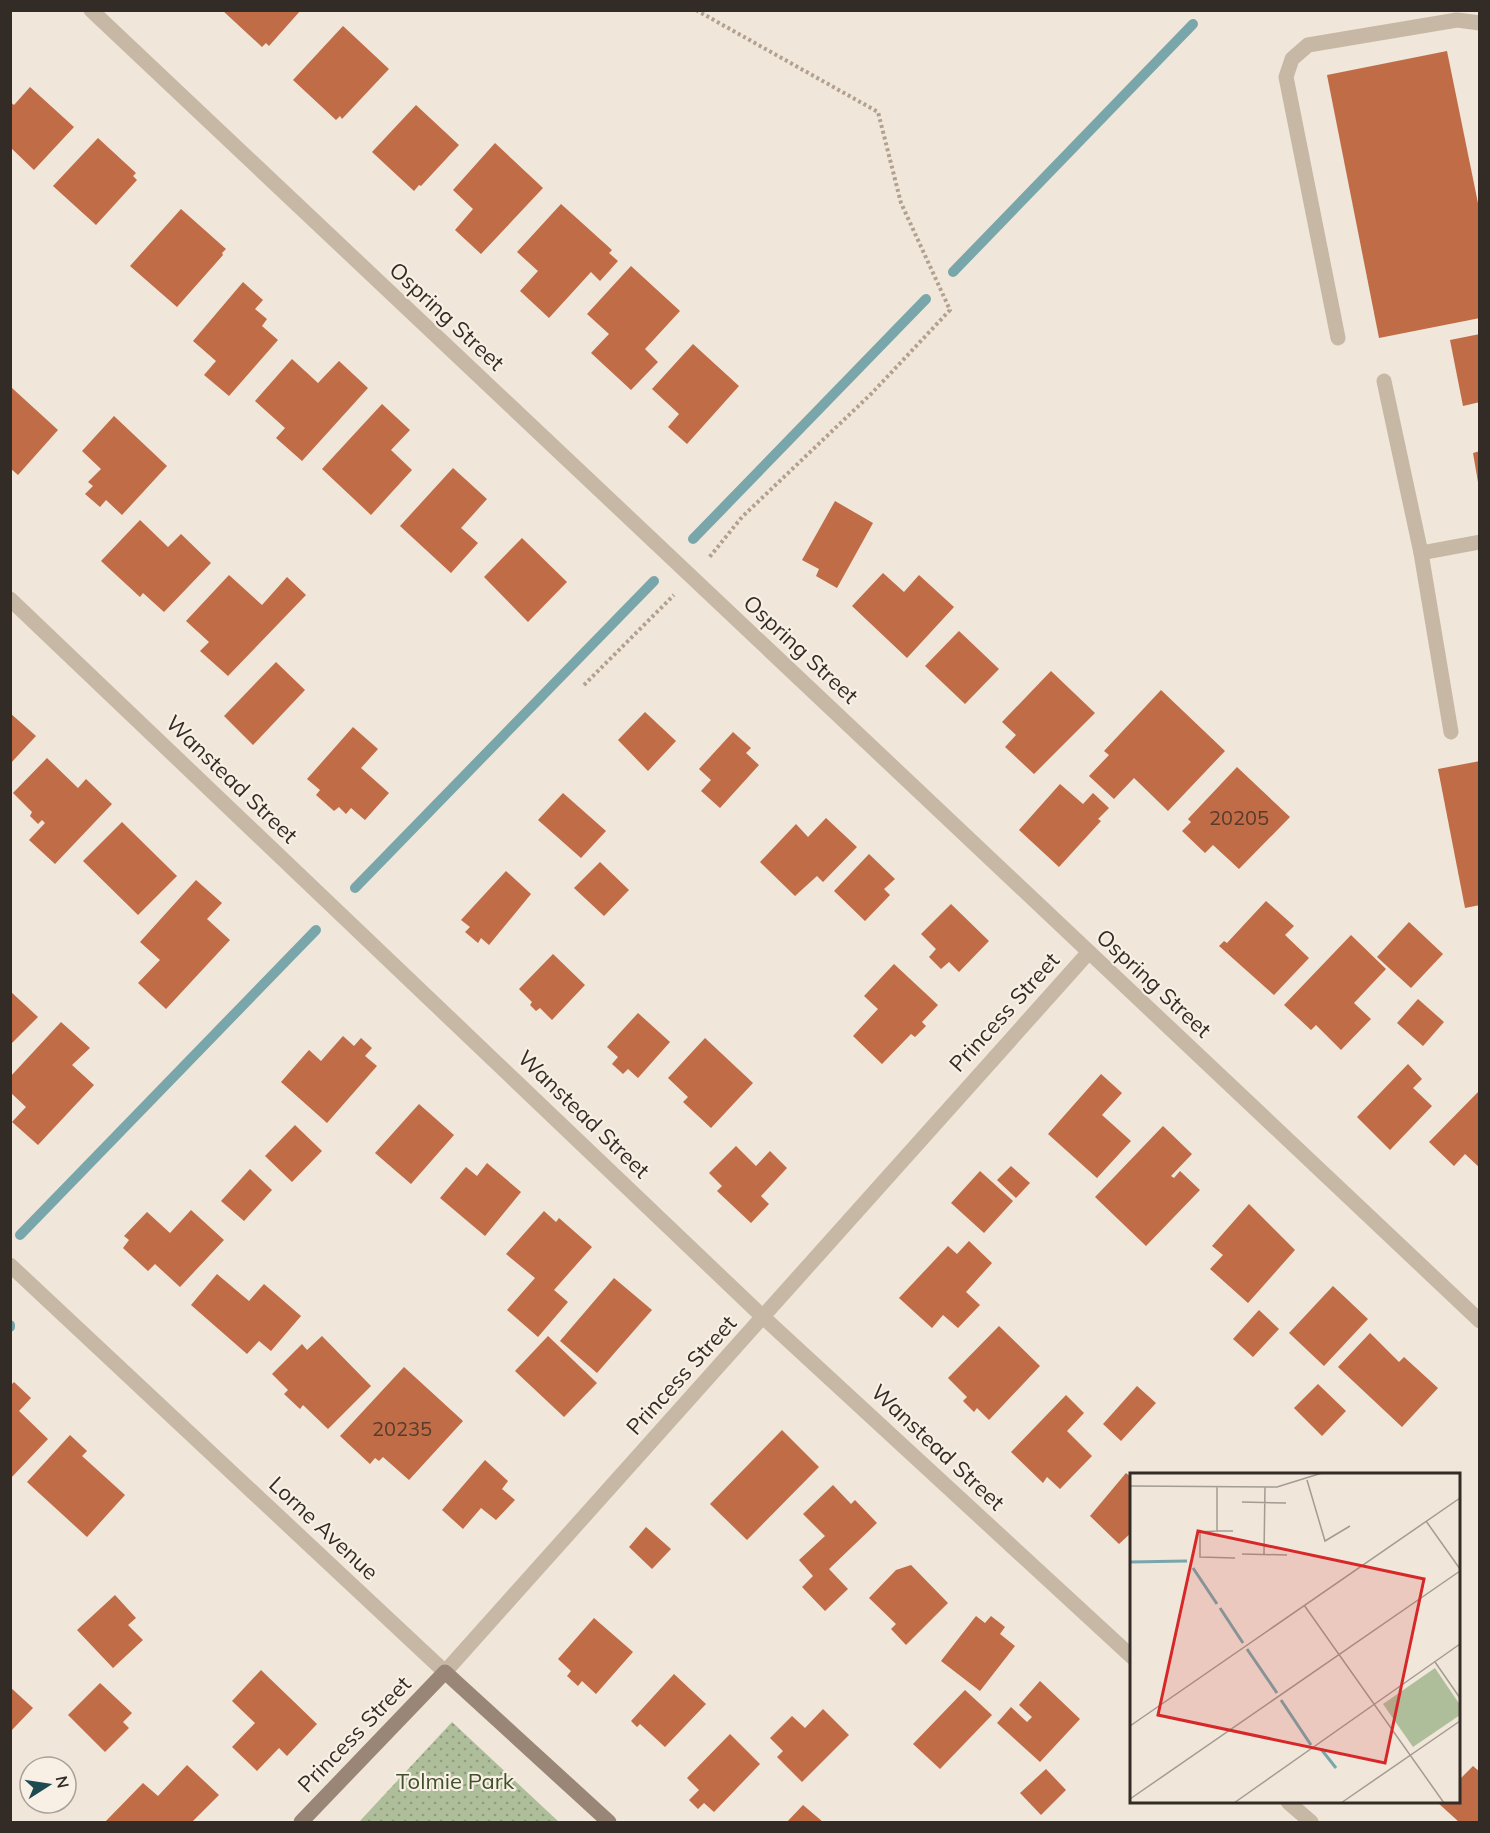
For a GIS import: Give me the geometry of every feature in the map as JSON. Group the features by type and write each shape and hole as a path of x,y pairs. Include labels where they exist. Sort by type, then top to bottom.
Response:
{"street":[{"name":"Ospring Street","path":"91,10 1479,1322"},
{"path":"1338,338 1286,77 1292,59 1308,45 1457,20 1479,23"},
{"path":"1384,381 1421,553 1450,732"},
{"path":"1421,553 1479,542"},
{"name":"Wanstead Street","path":"10,599 763,1317 1130,1656"},
{"name":"Princess Street","path":"301,1822 445,1672 1089,952"},
{"name":"Lorne Avenue","path":"10,1265 445,1672 609,1822"},
{"path":"1289,1803 1311,1822"}],"path":[{"path":"584,685 692,577 742,517 872,393 950,310 901,203 878,112 696,10"}],"green space":[{"name":"Tolmie Park","path":"452,1722 559,1822 359,1822"}],"building":[{"path":"222,10 301,10 269,46 266,43 262,47"},
{"path":"343,26 389,69 342,119 340,116 336,120 293,80"},
{"path":"1447,51 1480,213 1480,318 1379,338 1327,75"},
{"path":"30,87 74,127 34,170 10,147 10,102 14,105"},
{"path":"416,105 459,145 414,191 372,152"},
{"path":"98,138 136,173 133,176 137,180 96,225 53,186"},
{"path":"495,143 543,188 481,254 455,230 473,209 453,190"},
{"path":"561,204 612,250 609,253 618,261 600,281 591,272 549,318 520,291 538,271 517,252"},
{"path":"181,209 226,249 177,307 130,266"},
{"path":"631,266 680,311 645,349 658,362 631,390 591,353 609,334 587,314"},
{"path":"243,282 263,300 255,309 267,319 262,326 278,340 229,396 204,375 216,361 193,341"},
{"path":"1480,334 1480,402 1463,406 1450,340"},
{"path":"693,344 739,386 687,444 668,427 679,414 652,389"},
{"path":"292,359 318,383 339,361 368,388 302,461 276,438 285,428 255,401"},
{"path":"12,388 58,430 18,475 10,468"},
{"path":"382,404 410,430 391,450 412,470 371,515 322,469"},
{"path":"114,416 167,466 122,515 106,500 100,507 85,494 93,486 88,482 101,469 82,451"},
{"path":"1480,451 1480,482 1478,482 1473,453"},
{"path":"453,468 487,499 461,528 478,543 451,573 400,526"},
{"path":"835,501 873,523 837,588 816,576 819,569 802,560"},
{"path":"140,520 168,547 181,534 211,563 164,612 143,593 140,597 101,561"},
{"path":"522,538 567,582 528,622 484,577"},
{"path":"883,573 904,592 919,575 954,607 907,658 852,606"},
{"path":"229,575 262,605 287,577 306,595 228,676 200,651 209,642 186,621"},
{"path":"959,631 999,669 965,704 925,666"},
{"path":"276,662 305,690 253,745 224,716"},
{"path":"1051,671 1095,713 1034,774 1005,747 1016,735 1002,722"},
{"path":"1161,690 1225,751 1168,811 1134,778 1114,799 1089,776 1109,755 1104,751"},
{"path":"645,712 676,741 648,771 618,740"},
{"path":"10,713 36,736 10,764"},
{"path":"353,727 378,749 361,768 389,793 365,820 351,808 346,814 339,807 334,811 316,795 320,790 307,779"},
{"path":"733,732 751,748 746,753 759,765 720,808 701,791 711,780 699,769"},
{"path":"47,758 78,788 86,779 112,804 55,864 29,840 45,823 42,820 38,824 30,816 32,812 13,793"},
{"path":"1480,761 1480,905 1465,908 1438,769"},
{"path":"1237,767 1290,817 1239,869 1213,845 1205,853 1182,831 1191,822 1188,819"},
{"path":"1060,784 1083,804 1093,793 1109,808 1098,819 1101,821 1059,867 1019,830"},
{"path":"563,793 606,831 581,858 538,820"},
{"path":"826,818 857,847 823,882 817,876 795,896 760,862 796,824 808,837"},
{"path":"122,822 177,876 138,915 83,861"},
{"path":"869,854 895,879 884,889 890,895 865,921 834,891"},
{"path":"600,862 629,890 604,916 574,888"},
{"path":"506,871 531,894 489,945 481,938 478,943 465,932 470,927 461,920"},
{"path":"196,880 222,903 207,919 230,940 166,1009 138,983 160,960 140,942"},
{"path":"1266,901 1294,926 1285,935 1309,958 1274,995 1219,946 1224,941 1227,943"},
{"path":"951,904 989,941 959,972 949,962 941,969 929,957 936,949 921,934"},
{"path":"1409,922 1443,954 1411,988 1377,957"},
{"path":"1351,935 1386,969 1354,1003 1371,1019 1341,1050 1316,1025 1311,1030 1284,1005"},
{"path":"553,954 585,985 552,1020 540,1008 536,1011 530,1005 532,1002 519,989"},
{"path":"894,964 938,1005 922,1022 926,1026 915,1037 911,1034 882,1064 853,1036 878,1009 864,996"},
{"path":"10,991 38,1017 10,1045"},
{"path":"1418,999 1444,1022 1423,1046 1397,1023"},
{"path":"638,1013 670,1042 638,1078 628,1069 623,1074 612,1064 618,1057 607,1047"},
{"path":"61,1022 90,1048 72,1065 94,1085 38,1145 12,1122 26,1107 10,1092 10,1077"},
{"path":"343,1036 354,1046 361,1038 372,1048 365,1056 377,1066 327,1123 281,1082 309,1050 321,1061"},
{"path":"705,1038 753,1083 711,1128 683,1102 688,1097 668,1078"},
{"path":"1408,1064 1422,1079 1413,1088 1432,1106 1390,1150 1357,1117"},
{"path":"1101,1074 1122,1093 1102,1115 1131,1141 1097,1178 1048,1134"},
{"path":"1480,1090 1480,1168 1465,1154 1454,1166 1429,1142"},
{"path":"419,1104 454,1135 411,1184 375,1153"},
{"path":"295,1125 322,1151 292,1182 265,1156"},
{"path":"1163,1126 1192,1154 1171,1176 1174,1178 1180,1171 1200,1190 1146,1246 1095,1197"},
{"path":"736,1146 756,1166 770,1151 787,1168 761,1196 769,1204 751,1223 717,1191 722,1186 709,1173"},
{"path":"487,1163 521,1192 485,1236 440,1198 466,1167 477,1176"},
{"path":"1011,1166 1030,1183 1016,1198 997,1180"},
{"path":"250,1169 272,1190 244,1221 221,1201"},
{"path":"980,1171 1013,1201 984,1233 951,1203"},
{"path":"1249,1204 1295,1250 1248,1303 1210,1269 1223,1255 1212,1246"},
{"path":"191,1210 224,1240 180,1287 155,1264 148,1271 123,1248 129,1240 124,1236 147,1212 170,1233"},
{"path":"544,1211 556,1222 559,1218 592,1247 554,1290 568,1302 538,1337 507,1310 535,1278 506,1254"},
{"path":"969,1241 992,1263 966,1292 980,1305 958,1328 943,1315 932,1328 899,1298 948,1246 957,1254"},
{"path":"217,1274 249,1301 264,1284 301,1316 271,1351 259,1341 247,1354 191,1305"},
{"path":"614,1278 652,1310 597,1373 560,1341"},
{"path":"1333,1286 1368,1319 1324,1366 1289,1333"},
{"path":"1259,1310 1279,1329 1253,1357 1233,1339"},
{"path":"999,1326 1040,1366 989,1420 977,1408 974,1412 963,1401 967,1397 948,1378"},
{"path":"1370,1333 1399,1362 1404,1357 1438,1388 1402,1427 1338,1367"},
{"path":"322,1336 371,1386 328,1429 303,1405 300,1409 284,1394 288,1390 272,1374 302,1344 307,1350"},
{"path":"548,1336 597,1383 564,1417 515,1371"},
{"path":"404,1367 463,1421 409,1480 383,1457 379,1461 375,1458 370,1464 340,1436"},
{"path":"14,1382 31,1398 19,1411 48,1439 10,1479 10,1386"},
{"path":"1318,1384 1346,1411 1322,1436 1294,1408"},
{"path":"1137,1386 1156,1403 1121,1441 1103,1424"},
{"path":"1066,1395 1084,1413 1067,1431 1092,1456 1060,1489 1047,1477 1043,1483 1011,1452"},
{"path":"782,1430 819,1467 747,1540 710,1504"},
{"path":"70,1435 87,1451 82,1456 125,1495 87,1537 27,1482"},
{"path":"485,1460 508,1481 502,1489 515,1500 496,1520 481,1508 463,1529 442,1510"},
{"path":"1126,1473 1130,1476 1130,1534 1119,1544 1090,1516"},
{"path":"833,1485 851,1504 855,1500 877,1523 829,1569 848,1589 825,1611 802,1587 813,1576 799,1560 825,1536 803,1514"},
{"path":"646,1527 671,1549 652,1569 629,1547"},
{"path":"911,1565 948,1603 906,1645 891,1629 896,1624 869,1598 896,1570"},
{"path":"115,1595 136,1618 128,1625 143,1640 113,1668 77,1630"},
{"path":"976,1616 985,1623 991,1616 1005,1627 1000,1634 1015,1646 980,1691 941,1661"},
{"path":"594,1618 633,1652 596,1694 582,1681 578,1686 567,1676 571,1671 558,1659"},
{"path":"261,1670 317,1724 287,1756 279,1748 257,1771 232,1747 255,1723 232,1701"},
{"path":"674,1674 706,1704 665,1747 640,1724 637,1727 631,1721"},
{"path":"1040,1681 1080,1719 1040,1762 997,1723 1011,1707 1027,1722 1032,1717 1019,1705"},
{"path":"100,1683 132,1713 123,1722 129,1728 105,1752 68,1715"},
{"path":"10,1687 33,1708 10,1732"},
{"path":"965,1690 992,1715 940,1769 913,1744"},
{"path":"823,1709 849,1735 802,1782 777,1757 783,1751 770,1738 792,1716 805,1728"},
{"path":"730,1734 760,1764 714,1812 704,1803 698,1809 689,1800 699,1790 687,1778"},
{"path":"187,1765 219,1795 192,1822 105,1822 143,1783 158,1796"},
{"path":"1473,1766 1480,1772 1480,1822 1459,1822 1438,1803 1460,1803 1460,1779"},
{"path":"1046,1769 1066,1790 1041,1815 1020,1793"},
{"path":"803,1805 823,1822 787,1822"}],"waterway":[{"path":"953,272 1193,24"},
{"path":"693,539 926,299"},
{"path":"355,888 654,581"},
{"path":"20,1235 316,930"}]}
